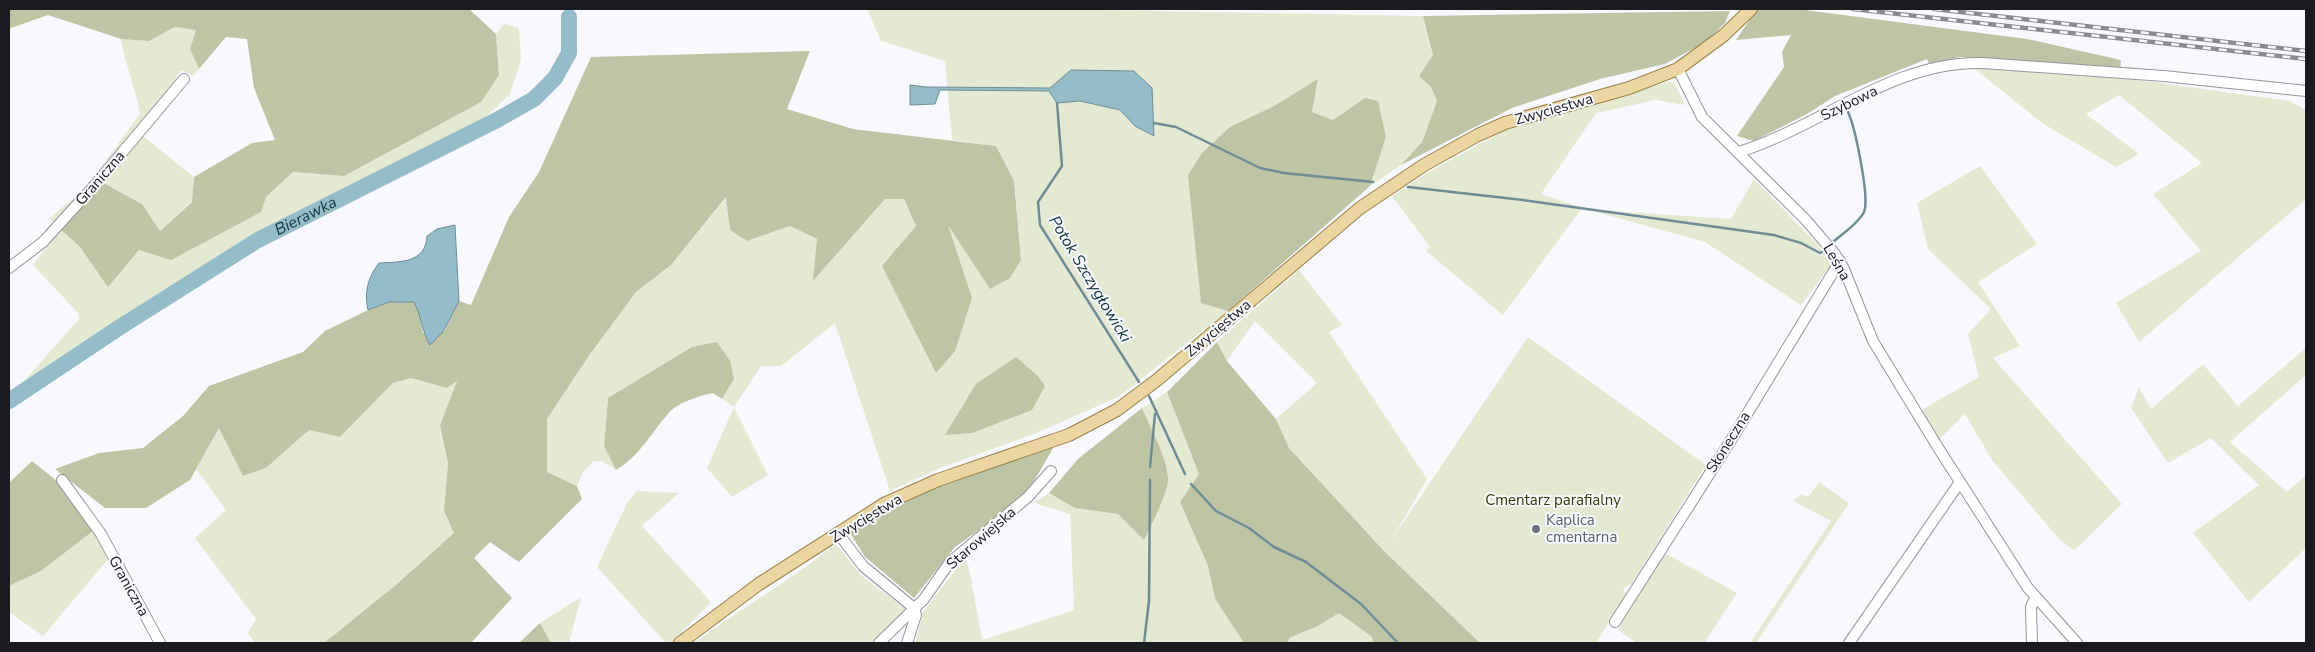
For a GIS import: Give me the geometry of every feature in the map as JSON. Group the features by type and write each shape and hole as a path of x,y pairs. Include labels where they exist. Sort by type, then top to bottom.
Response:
{"main road":[{"name":"Zwycięstwa","path":"680,643 744,595 884,504 910,491 1069,435 1117,410 1153,384 1360,208 1408,176 1465,142 1512,121 1629,88 1678,69 1718,40 1751,9"}],"street":[{"name":"Szybowa","path":"1739,152 1774,138 1898,80 1936,66 1962,62 2164,76 2306,91"},
{"name":"Leśna","path":"1678,69 1702,117 1813,226 1840,261 1878,349 1960,482 2035,598 2077,643"},
{"name":"Graniczna","path":"9,268 42,242 94,186 184,79"},
{"name":"Słoneczna","path":"1615,622 1738,428 1840,261"},
{"name":"Starowiejska","path":"879,643 914,608 950,562 1028,497 1051,471"},
{"name":"Graniczna","path":"62,480 101,534 160,643"},
{"path":"1848,643 1960,482"},
{"path":"838,533 863,566 914,608"},
{"path":"2032,643 2031,608 2035,598"},
{"name":"Starowiejska","path":"907,643 916,615 914,608"}],"green space":[{"path":"9,9 469,9 496,34 499,75 481,102 344,176 293,172 266,197 261,212 171,260 139,250 108,287 80,247 60,229 102,182 142,204 160,231 192,202 194,177 252,143 275,140 254,88 247,39 226,37 199,69 190,49 196,30 175,27 149,41 121,39 48,15 11,28 9,27"},
{"path":"867,9 1055,9 1423,16 1433,55 1419,76 1431,87 1437,101 1422,142 1401,165 1370,186 1386,137 1365,98 1333,120 1312,112 1318,80 1274,106 1230,127 1196,245 1201,302 1228,311 1118,397 1034,434 940,468 890,491 835,323 781,366 761,366 734,407 722,399 734,379 647,376 608,398 604,446 616,470 602,461 594,461 583,472 577,486 547,472 547,419 588,357 636,292 671,265 727,197 747,241 790,226 817,239 814,280 885,199 904,199 916,226 947,223 1021,260 1015,185 996,146 952,140 945,61 881,41"},
{"path":"1757,9 1797,9 2027,39 2121,60 2120,70 1960,57 1930,66 1927,59 1835,96 1807,114 1754,141 1737,136 1784,67 1782,52 1791,35 1736,40"},
{"path":"1730,11 1725,23 1704,43 1665,64 1600,79 1512,108 1401,165 1422,142 1437,101 1431,87 1419,76 1433,55 1423,16"},
{"path":"504,24 519,28 521,60 510,94 487,116 233,247 17,389 79,319 78,313 33,265 60,229 80,247 108,286 139,250 266,197 293,172 344,176 499,75 496,34"},
{"path":"175,27 196,30 190,49 199,69 193,76 181,70 154,111 123,150 56,223 49,219 88,185 140,114 121,39 149,41"},
{"path":"810,51 787,109 853,129 996,146 1014,181 1021,260 1010,278 990,289 948,225 972,298 955,351 936,373 882,266 916,226 904,199 885,199 813,281 817,239 790,226 747,241 730,230 726,197 671,265 636,292 588,357 547,419 547,472 577,486 582,499 519,562 490,542 474,558 512,598 471,643 324,643 397,584 454,533 444,511 448,463 440,425 457,381 447,388 411,378 393,383 340,437 309,430 266,468 243,476 219,428 190,480 146,508 105,508 55,469 99,453 143,448 183,416 209,386 303,352 325,331 389,302 414,302 419,312 423,333 444,332 459,301 471,305 509,217 539,172 591,57"},
{"path":"1971,66 2146,81 2290,101 2306,110 2306,203 2304,201 2139,342 2116,303 2201,251 2153,194 2202,163 2119,95 2086,114 2139,154 2116,167 2042,123"},
{"path":"1318,79 1312,112 1333,120 1365,98 1378,101 1386,137 1370,186 1228,311 1201,303 1188,175 1202,153 1230,127 1274,106"},
{"path":"1667,82 1674,82 1685,105 1656,100 1596,113 1541,194 1582,208 1503,315 1426,251 1430,247 1392,196 1427,173 1503,131"},
{"path":"143,136 194,177 192,201 160,231 142,204 103,182"},
{"path":"1980,166 2037,244 1978,282 2020,346 1993,358 2122,504 2074,551 2059,539 1992,460 1965,414 1933,445 1914,414 1979,377 1968,334 1991,309 1928,249 1917,203"},
{"path":"1754,179 1828,255 1832,264 1801,305 1705,242 1585,209 1731,219"},
{"name":"Cmentarz parafialny","path":"1299,270 1342,325 1329,332 1427,479 1392,539 1528,337 1706,465 1632,584 1623,588 1626,595 1596,643 1480,643 1384,551 1289,448 1276,419 1317,383 1255,321 1227,361 1217,342"},
{"path":"717,342 730,361 734,379 722,399 713,393 677,406 668,414 632,458 616,470 604,446 608,398 692,347"},
{"path":"1217,342 1227,361 1276,419 1289,448 1384,551 1480,643 1373,643 1372,637 1339,613 1318,626 1291,637 1286,643 1244,643 1215,599 1208,566 1180,502 1199,474 1167,392"},
{"path":"2306,348 2306,375 2230,442 2287,492 2306,475 2306,548 2249,602 2193,533 2259,485 2211,438 2168,463 2131,408 2139,387 2151,409 2203,364 2238,406"},
{"path":"1016,357 1038,376 1045,386 1032,410 972,433 945,435 976,384"},
{"path":"411,378 447,388 457,381 440,425 448,463 444,511 454,533 397,584 324,643 255,643 248,633 256,619 195,538 226,510 196,469 220,427 243,476 266,468 309,430 340,437 393,383"},
{"path":"1167,392 1199,474 1180,502 1208,566 1215,599 1244,643 915,643 923,612 964,559 969,567 982,640 1074,610 1070,514 1034,503 1049,493 1075,508 1118,514 1144,540 1163,458 1142,408"},
{"path":"734,407 768,475 732,497 707,468"},
{"path":"1142,408 1161,451 1168,478 1168,484 1162,500 1144,540 1118,514 1075,508 1049,493 1078,459"},
{"path":"1055,445 1024,498 955,547 914,598 865,557 850,533 943,481"},
{"path":"32,461 57,481 93,531 41,571 9,586 9,483"},
{"path":"1819,482 1849,503 1756,643 1750,643 1831,521 1793,501 1802,494 1808,497"},
{"path":"637,491 679,493 642,526 711,602 671,643 666,643 597,567 627,503"},
{"path":"93,531 109,558 43,636 9,612 9,586 41,571"},
{"path":"836,544 862,576 907,610 876,643 694,643 801,570"},
{"path":"1663,552 1737,593 1704,643 1637,643 1618,630"},
{"path":"581,597 569,643 551,643 540,623"},
{"path":"1339,613 1372,637 1373,643 1286,643 1291,637 1318,626"},
{"path":"540,623 551,643 519,643"}],"water":[{"path":"1071,70 1134,71 1152,88 1154,136 1135,126 1120,110 1080,101 1057,103 1049,91 940,90 935,104 910,105 910,85 926,87 1050,88"},
{"path":"455,225 459,301 443,332 430,345 414,302 389,302 368,310 366,297 368,285 379,263 403,261 417,256 426,245 427,236 437,229"}],"waterway":[{"name":"Bierawka","path":"9,401 120,327 258,240 497,120 534,99 555,78 569,53 569,17"},
{"name":"Potok Szczygłowicki","path":"1057,103 1062,166 1038,202 1040,225 1139,382"},
{"path":"1833,242 1858,221 1864,212 1865,204 1861,162 1848,112"},
{"path":"1154,123 1176,127 1260,168 1284,173 1373,182"},
{"path":"1408,187 1523,200 1774,235 1801,243 1820,253 1822,252"},
{"name":"Potok Szczygłowicki","path":"1149,396 1185,474"},
{"path":"1150,467 1155,414"},
{"path":"1144,643 1149,601 1150,480"},
{"name":"Potok Szczygłowicki","path":"1191,484 1216,511 1249,528 1274,547 1306,562 1361,604 1398,643"}],"railway":[{"path":"1853,9 2306,59"},
{"path":"1934,9 2306,51"}],"place":[{"name":"Kaplica cmentarna","path":"1536,529"}]}
